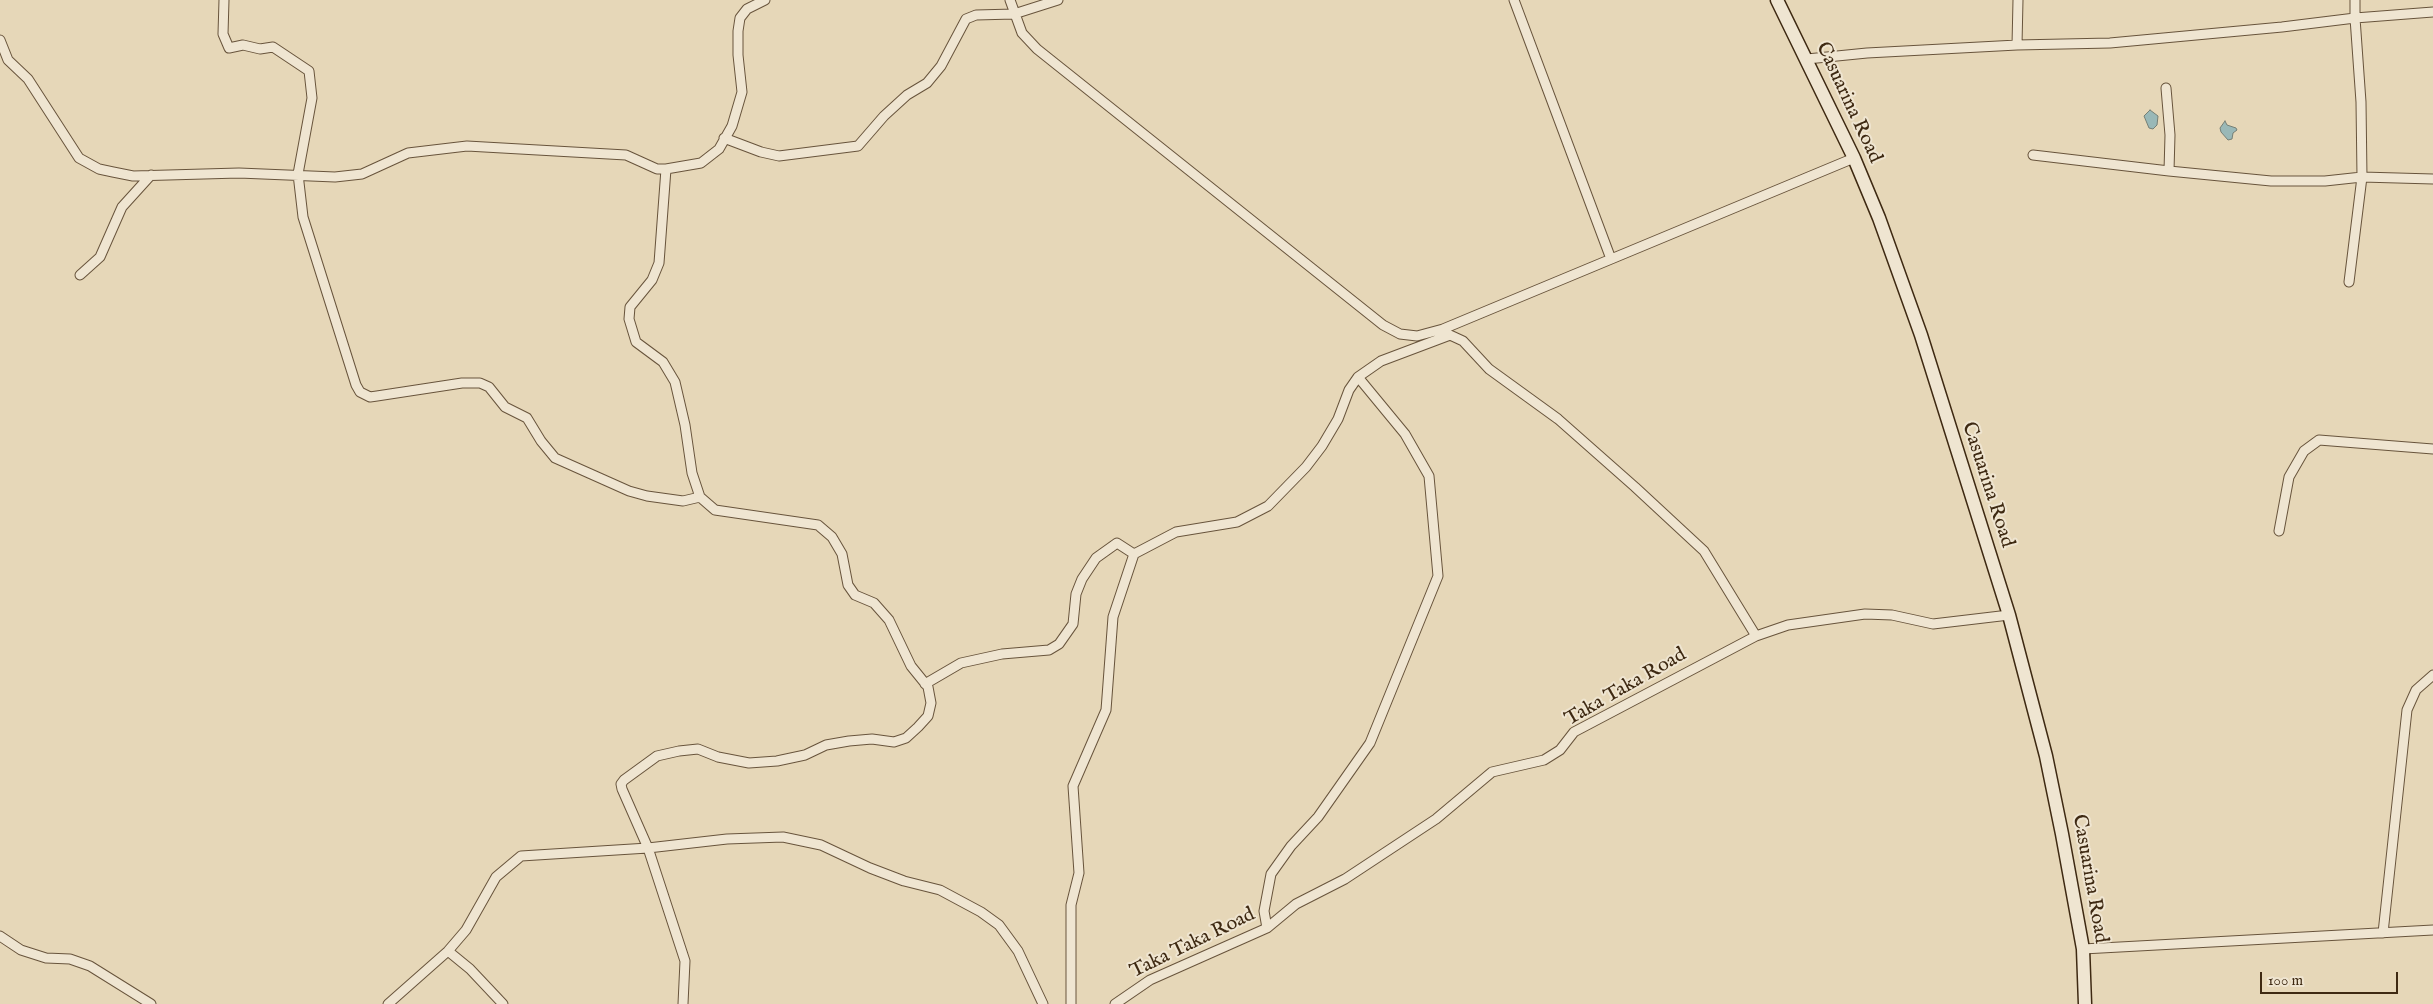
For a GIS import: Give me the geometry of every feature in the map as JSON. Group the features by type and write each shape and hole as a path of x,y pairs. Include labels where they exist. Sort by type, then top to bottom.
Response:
{"street":[{"path":"224,0 223,34 229,48 244,45 260,49 273,47 309,71 312,98 298,174 303,217 356,385 360,392 370,396 377,396 462,383 480,383 489,387 505,407 527,418 541,442 555,458 629,491 646,496 683,501 700,497"},
{"path":"0,40 8,60 28,79 80,158 98,169 133,176 298,174 318,178 362,174 408,153 467,146 626,155 657,169 666,169 701,163 719,149 732,126 742,92 738,48 740,18 746,9 765,0"},
{"path":"1010,0 1022,33 1037,48 1384,325 1400,334 1416,336 1431,333 1854,158"},
{"path":"724,138 761,152 779,156 858,146 884,116 907,95 927,83 945,60 966,19 976,15 1014,14 1058,0"},
{"path":"1514,0 1611,259"},
{"name":"Casuarina Road","path":"1777,0 1854,158 1905,287 2009,615 2046,756 2083,948 2084,1004"},
{"path":"2017,46 2018,0"},
{"path":"2349,282 2362,177 2361,102 2355,0"},
{"path":"1807,59 1867,53 2110,43 2433,12"},
{"path":"2166,88 2170,135 2169,171"},
{"path":"2033,155 2169,171 2271,180 2325,181 2362,177 2433,179"},
{"path":"666,169 659,262 652,280 630,307 629,319 636,342 663,362 675,382 685,425 692,473 700,497 715,510 818,525 832,537 842,554 848,586 855,595 874,603 889,620 911,666 925,684 931,703 928,716 906,738 894,742 872,739 849,741 826,745 804,755 777,761 749,763 718,757 698,749 657,756 621,784 648,848 685,961 683,1004"},
{"path":"80,275 100,257 122,207 152,175"},
{"path":"1431,333 1450,335 1463,341 1490,368 1558,420 1635,487 1704,552 1756,636"},
{"path":"1071,1004 1072,905 1079,873 1073,786 1106,710 1113,617 1134,554 1176,532 1237,522 1268,506 1306,467 1322,446 1338,419 1349,390 1358,377 1381,361 1450,335"},
{"path":"1268,928 1264,911 1271,874 1291,846 1318,816 1370,743 1438,576 1429,476 1405,434 1358,377"},
{"path":"2279,531 2289,477 2304,451 2319,440 2433,450"},
{"path":"925,684 961,662 1002,654 1049,650 1059,644 1073,624 1076,594 1082,578 1096,558 1117,543 1134,554"},
{"name":"Taka Taka Road","path":"1115,1004 1150,980 1268,928 1296,904 1345,879 1436,819 1492,772 1544,760 1560,750 1574,732 1756,636 1788,625 1865,614 1892,615 1933,624 2009,615"},
{"path":"2383,933 2407,710 2416,690 2433,675"},
{"path":"388,1004 448,951 466,930 496,877 521,856 648,848 727,839 783,837 821,845 870,868 904,881 940,890 962,900 999,925 1018,951 1043,1004"},
{"path":"2083,948 2433,930"},
{"path":"0,936 22,950 46,958 70,959 90,966 151,1004"},
{"path":"448,951 470,969 502,1004"}],"water":[{"path":"2150,110 2158,116 2157,125 2153,129 2149,128 2144,116"},
{"path":"2225,121 2227,125 2237,130 2233,133 2232,139 2228,140 2221,132 2220,128"}]}
